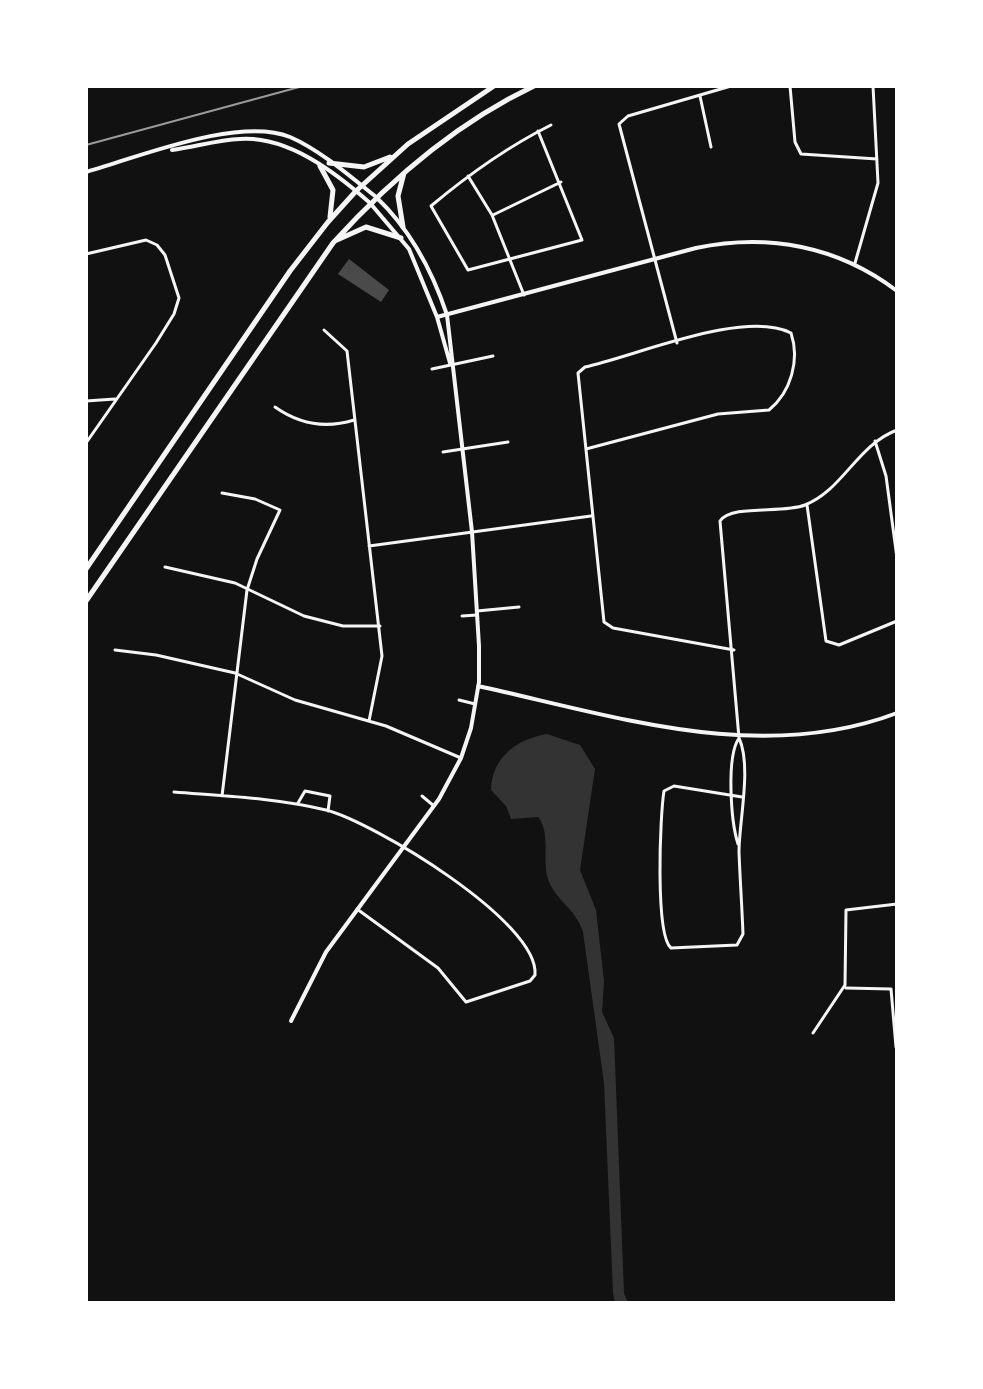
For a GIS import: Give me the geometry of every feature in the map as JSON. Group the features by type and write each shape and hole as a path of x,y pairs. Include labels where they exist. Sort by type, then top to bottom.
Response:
{"main road":[{"path":"86,569 290,271 328,222 359,188 398,153 494,86"},
{"path":"86,601 333,243 404,172 470,122 534,86"},
{"path":"329,163 364,167 398,153"},
{"path":"320,166 334,194 328,222"},
{"path":"403,227 398,196 404,172"},
{"path":"333,243 366,227 401,238"}],"street":[{"path":"677,343 619,124 624,117 731,86"},
{"path":"790,86 795,142 801,154 877,159"},
{"path":"855,263 877,191 873,86"},
{"path":"700,95 711,147"},
{"path":"538,131 582,240 513,261 468,270 431,206 468,176 538,131 551,125"},
{"path":"86,172 221,135 255,130 288,136 329,163 359,188 401,238 424,281 450,366"},
{"path":"158,152 229,140 257,139 295,150 376,197 403,227 438,285 447,315 450,366 472,532 477,613 478,686 475,704 461,758 434,806 326,952 291,1021"},
{"path":"468,176 492,215 513,261 524,295"},
{"path":"492,215 561,182"},
{"path":"86,254 146,240 157,245 165,255 179,298 168,324 87,440"},
{"path":"437,317 709,245 757,241 806,247 855,263 897,291"},
{"path":"586,449 718,414 769,410 784,393 793,372 793,337 781,329 736,328 581,369 577,379 606,625 734,650"},
{"path":"324,330 341,342 347,351 380,626 381,675 369,721"},
{"path":"432,369 493,356"},
{"path":"86,401 115,399"},
{"path":"275,407 294,420 308,424 354,420"},
{"path":"742,797 674,786 664,791 661,861 667,946 674,949 718,947 741,942 739,848 742,797 742,746 720,521 729,513 778,511 807,505 824,493 875,441 897,430"},
{"path":"875,441 886,476 897,558"},
{"path":"443,452 508,442"},
{"path":"222,493 255,499 280,510 257,559 247,590 222,796"},
{"path":"807,505 826,641 839,645 897,621"},
{"path":"369,546 593,516"},
{"path":"165,567 235,583 304,616 343,626 380,626"},
{"path":"462,616 519,607"},
{"path":"115,650 156,655 235,673 295,700 369,721 461,758"},
{"path":"478,686 739,738 840,732 897,713"},
{"path":"459,700 475,704"},
{"path":"739,738 733,746 732,795 739,848"},
{"path":"298,804 305,791 317,790 330,796 328,811"},
{"path":"174,792 298,804 328,811 404,847 506,922 533,962 534,979 466,1002 438,968 357,909"},
{"path":"422,796 434,806"},
{"path":"813,1033 844,987 846,910 897,904"},
{"path":"844,987 891,989 896,1047"}],"shaded area":[{"path":"547,734 580,745 595,769 580,870 596,910 604,981 602,1012 614,1038 624,1293 628,1303 615,1303 613,1293 604,1083 583,932 576,917 548,879 542,823 538,817 511,819 506,806 491,790 496,768 508,752 526,740"}],"building":[{"path":"349,259 389,290 381,302 338,274"}],"railway":[{"path":"86,145 303,86"}]}
